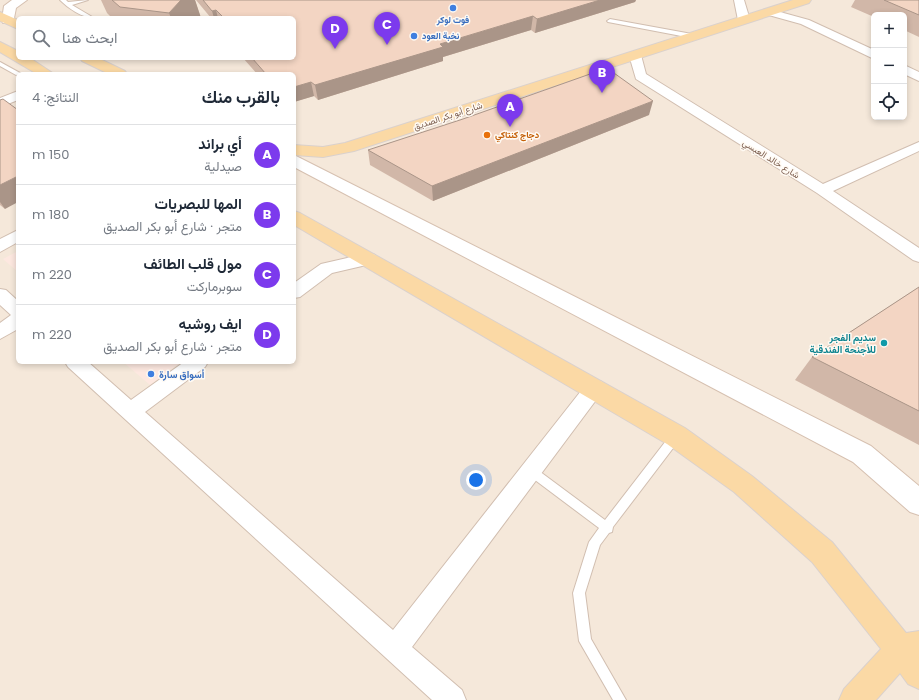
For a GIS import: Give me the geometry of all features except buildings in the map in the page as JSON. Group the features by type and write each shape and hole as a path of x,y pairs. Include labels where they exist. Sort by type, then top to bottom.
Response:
{"main road":[{"path":"9,21 10,6 21,0"},
{"name":"شارع أبو بكر الصديق","path":"296,150 323,152 348,148 805,0"},
{"path":"0,46 16,55"},
{"path":"24,60 45,72"},
{"path":"91,60 116,72"},
{"path":"296,161 862,454 919,503"},
{"path":"296,218 595,388 676,436 743,484 822,552 910,648 919,673"},
{"path":"855,700 910,648"}],"street":[{"path":"739,0 744,20"},
{"path":"769,12 805,22 871,54"},
{"name":"شارع خالد العبسي","path":"635,55 640,76 822,190 919,256"},
{"path":"907,71 919,77"},
{"path":"0,103 16,96"},
{"path":"822,190 919,146"},
{"path":"0,246 16,236"},
{"path":"296,291 327,268 369,259"},
{"path":"0,295 16,309"},
{"path":"0,332 16,321"},
{"path":"76,364 452,700"},
{"path":"130,412 195,364"},
{"path":"394,649 595,388"}],"lane":[{"path":"65,2 85,0"},
{"path":"65,2 88,16"},
{"path":"610,21 692,36"},
{"path":"0,64 16,73"},
{"path":"620,700 585,641 579,593 595,542 608,528 676,436"},
{"path":"531,472 608,528"}],"shaded area":[{"path":"0,0 919,0 919,700 0,700"},
{"path":"16,252 16,270 3,259"},
{"name":"أسواق سارة","path":"125,364 178,364 150,385"}],"place":[{"name":"فوت لوكر","path":"453,8"},
{"name":"نخبة العود","path":"414,36"},
{"name":"مول قلب الطائف","path":"387,45"},
{"name":"ايف روشيه","path":"335,49"},
{"name":"المها للبصريات","path":"602,93"},
{"name":"أي براند","path":"510,127"},
{"name":"دجاج كنتاكي","path":"487,135"},
{"name":"سديم الفجر للأجنحة الفندقية","path":"884,343"},
{"name":"أسواق سارة","path":"151,374"}]}
